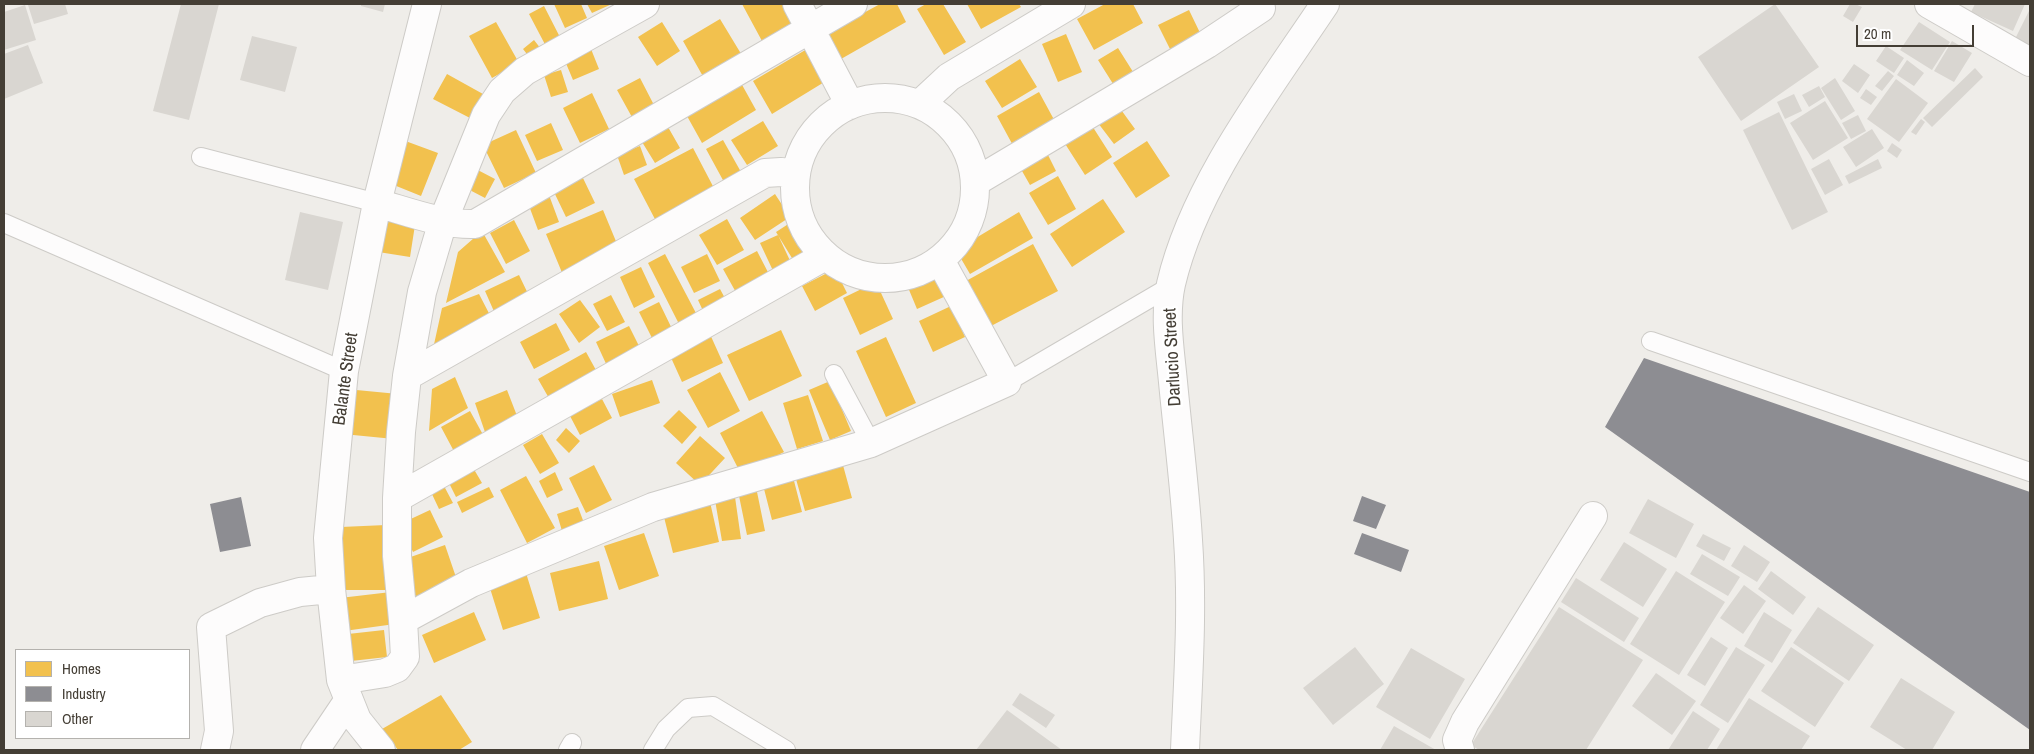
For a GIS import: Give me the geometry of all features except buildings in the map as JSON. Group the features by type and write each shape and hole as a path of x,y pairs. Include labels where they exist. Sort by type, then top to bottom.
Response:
{"street":[{"name":"Balante Street","path":"349,700 331,589 328,538 344,371 377,203 427,4"},
{"path":"315,750 349,700 371,676 397,668 405,657 397,556 397,498 400,432 407,376 422,292 443,221 486,115 502,90 525,71 645,4"},
{"path":"796,4 850,105"},
{"path":"377,203 443,221 474,224 853,4"},
{"path":"920,104 949,77 1071,4"},
{"name":"Darlucio Street","path":"1184,750 1190,651 1188,541 1167,323 1171,286 1181,250 1199,204 1261,99 1324,4"},
{"path":"1936,5 2030,62"},
{"path":"975,182 1207,44 1261,8"},
{"path":"898,98 920,104 942,118 959,136 971,158 975,182 972,212 960,239 940,260 912,275 881,279 851,272 825,256 810,239 800,219 796,196 796,174 803,152 814,133 831,117 850,105 874,99 898,98"},
{"path":"407,376 765,173 781,172 796,174"},
{"path":"397,498 825,256"},
{"path":"403,620 471,583 653,507 870,443 1007,382 940,260"},
{"path":"1460,750 1457,740 1464,722 1593,516"},
{"path":"215,750 219,731 211,627 260,603 300,592 331,589"},
{"path":"349,700 379,747"}],"lane":[{"path":"201,157 377,203"},
{"path":"4,223 344,371"},
{"path":"1007,382 1171,286"},
{"path":"1651,341 2030,472"},
{"path":"834,374 870,443"},
{"path":"653,750 666,729 688,708 713,706 786,750"}]}
